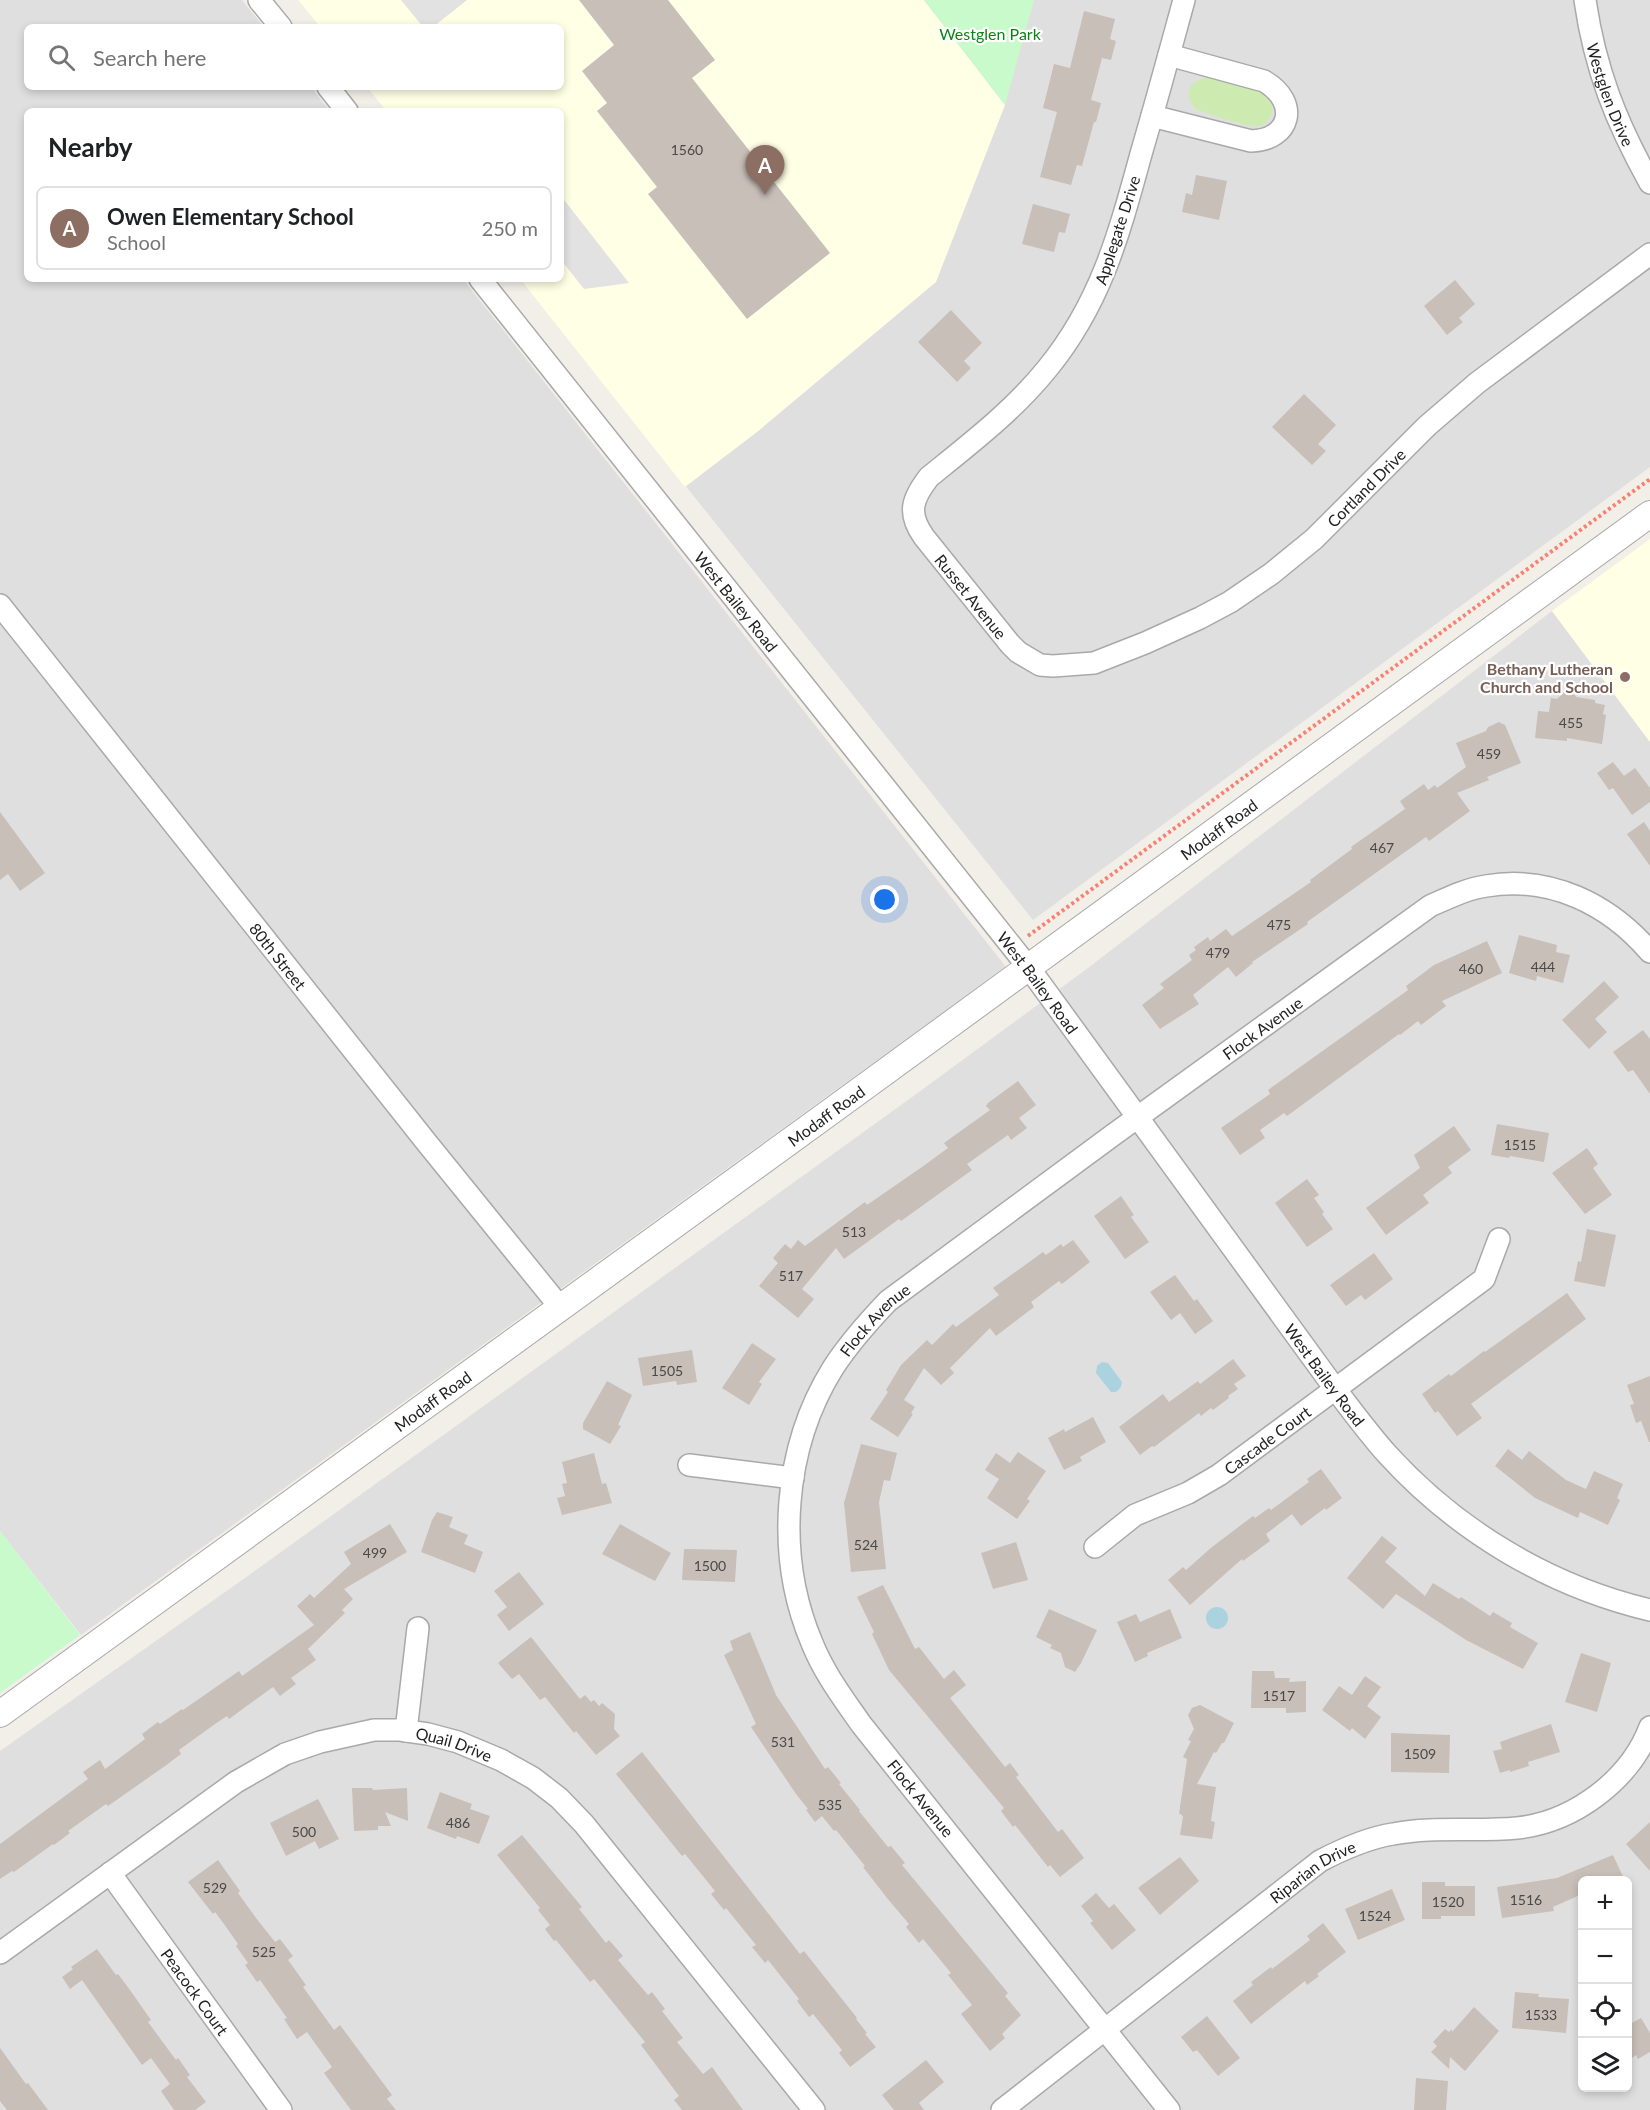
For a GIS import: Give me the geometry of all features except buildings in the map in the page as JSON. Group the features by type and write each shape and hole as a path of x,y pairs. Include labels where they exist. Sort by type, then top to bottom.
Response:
{"street":[{"path":"259,0 278,24"},
{"name":"Applegate Drive","path":"914,504 918,492 929,477 1027,392 1048,368 1088,308 1099,287 1118,237 1184,0"},
{"name":"Westglen Drive","path":"1585,0 1591,40 1604,85 1617,119 1650,183"},
{"path":"1152,116 1251,141 1264,141 1274,135 1282,127 1286,118 1287,107 1283,96 1275,87 1264,81 1169,55"},
{"path":"330,90 345,108"},
{"name":"Cortland Drive","path":"1053,666 1094,663 1145,643 1220,608 1271,574 1314,539 1419,434 1477,383 1650,254"},
{"name":"West Bailey Road","path":"482,282 1029,968 1336,1390 1372,1436 1412,1480 1482,1536 1530,1565 1565,1582 1622,1604 1650,1610"},
{"name":"Russet Avenue","path":"914,504 913,515 920,532 1010,644 1030,660 1040,665 1053,666"},
{"name":"Modaff Road","path":"0,1713 1029,968 1650,514"},
{"name":"80th Street","path":"0,605 560,1307"},
{"name":"Flock Avenue","path":"1169,2110 861,1724 832,1684 812,1643 797,1600 790,1560 788,1527 793,1478 809,1418 832,1369 858,1333 888,1301 1414,915 1457,894 1486,886 1534,885 1561,890 1603,910 1624,925 1650,952"},
{"name":"Cascade Court","path":"1095,1547 1135,1515 1204,1485 1484,1279 1499,1239"},
{"path":"689,1465 793,1478"},
{"path":"406,1731 418,1628"},
{"name":"Riparian Drive","path":"1002,2110 1320,1861 1350,1845 1393,1834 1435,1828 1515,1828 1558,1817 1584,1805 1617,1778 1646,1738 1650,1727"},
{"name":"Quail Drive","path":"0,1953 236,1782 285,1754 320,1742 375,1730 428,1734 458,1742 501,1760 533,1778 559,1798 584,1824 814,2110"},
{"name":"Peacock Court","path":"110,1874 281,2110"}],"path":[{"path":"1013,948 1650,479"}],"shaded area":[{"path":"0,0 242,0 262,24 24,24 24,90 313,90 328,108 24,108 24,282 465,282 1006,967 81,1635 0,1531"},
{"path":"298,0 1650,0 1650,467 1033,920 522,282 564,282 564,108 384,108 369,90 564,90 564,24 318,24"},
{"path":"298,0 924,0 1005,105 936,282 757,432 685,487 522,282 564,282 564,108 384,108 369,90 564,90 564,24 318,24"},
{"path":"401,0 467,0 437,24 421,24"},
{"path":"564,200 629,283 584,289 564,264"},
{"name":"Bethany Lutheran Church and School","path":"1650,539 1650,742 1552,611"},
{"path":"1552,611 1650,742 1650,2110 0,2110 0,1751 252,1573 1088,968"}],"green space":[{"name":"Westglen Park","path":"924,0 1034,0 1005,105"},
{"path":"1203,78 1240,85 1261,93 1269,99 1272,106 1270,118 1261,125 1251,126 1197,110 1190,101 1189,91 1192,84"},
{"path":"0,1531 80,1635 0,1693"}],"water":[{"path":"1102,1362 1108,1363 1122,1382 1116,1392 1111,1392 1096,1373 1097,1366"},
{"path":"1217,1607 1225,1610 1228,1618 1225,1626 1217,1629 1209,1626 1206,1618 1209,1610"}],"place":[{"name":"Owen Elementary School","path":"765,195"},
{"name":"Bethany Lutheran Church and School","path":"1625,677"}]}
